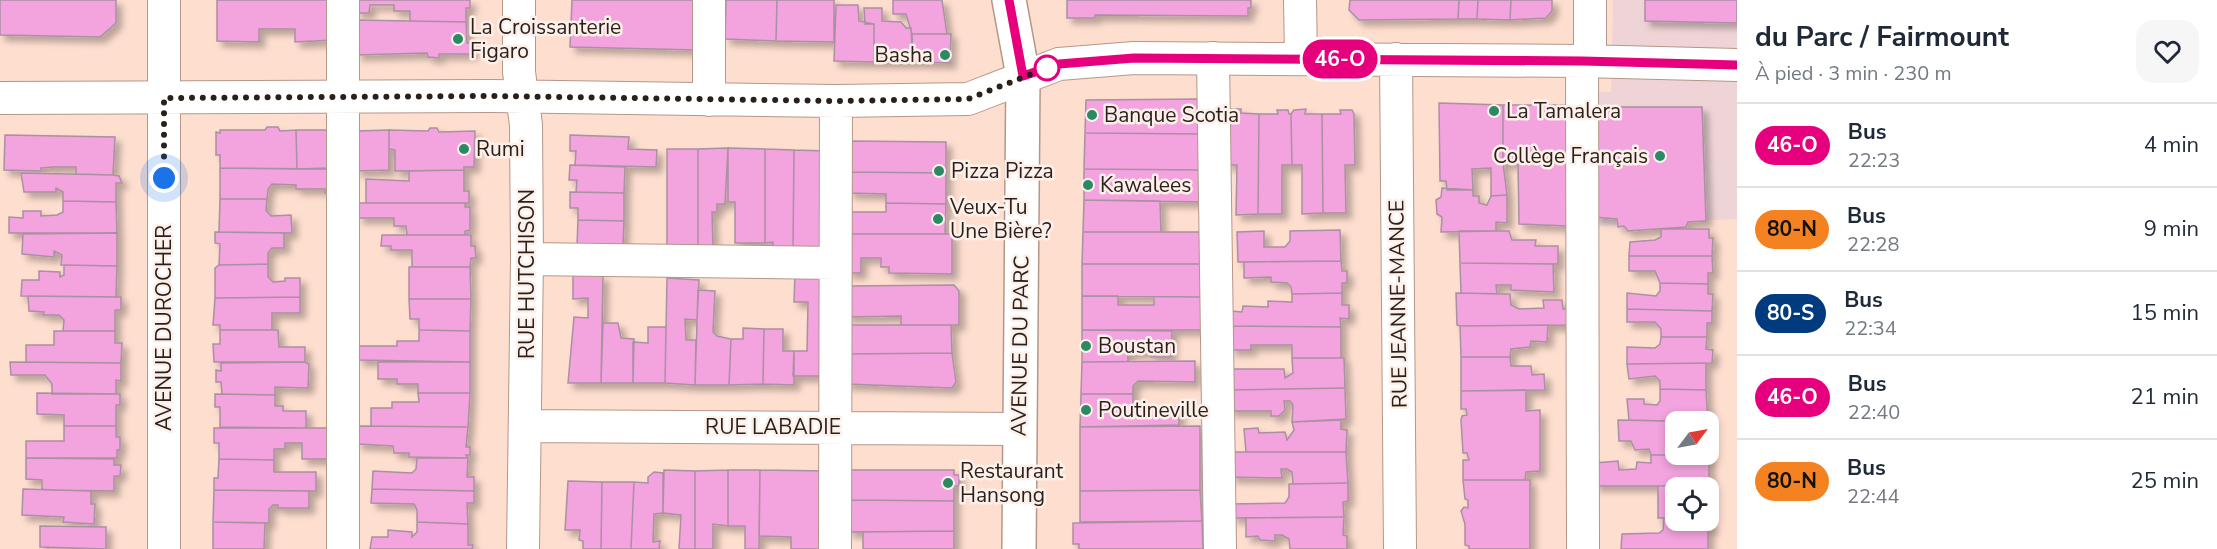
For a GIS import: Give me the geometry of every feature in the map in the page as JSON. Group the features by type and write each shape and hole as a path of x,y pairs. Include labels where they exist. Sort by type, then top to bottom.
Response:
{"main road":[{"name":"AVENUE DU PARC","path":"1009,0 1023,76 1019,549"}],"street":[{"name":"AVENUE DUROCHER","path":"164,0 164,549"},
{"path":"343,0 343,549"},
{"name":"RUE HUTCHISON","path":"519,0 519,72 526,125 527,259 523,549"},
{"path":"709,0 709,100"},
{"path":"1300,0 1301,58"},
{"path":"1583,549 1586,61 1590,0"},
{"path":"1213,58 1220,549"},
{"path":"0,98 343,96 836,101 968,99 1059,64 1085,61 1301,58 1737,65"},
{"name":"RUE JEANNE-MANCE","path":"1396,60 1400,549"},
{"path":"835,549 836,101"},
{"path":"527,259 835,263"},
{"name":"RUE LABADIE","path":"526,426 1019,429"}],"shaded area":[{"name":"Collège Français","path":"1613,0 1737,0 1737,219 1582,227 1583,92 1611,92"}],"building":[{"path":"0,0 116,0 116,23 100,37 0,35"},
{"path":"217,0 333,0 333,40 295,42 295,29 259,29 259,42 217,41"},
{"path":"356,0 470,0 470,8 466,8 466,22 410,21 410,11 394,11 394,5 370,5 369,13 356,13"},
{"path":"572,0 700,0 697,50 570,47"},
{"path":"726,0 777,0 776,41 725,39"},
{"path":"777,0 834,0 834,42 776,41"},
{"path":"893,0 942,0 947,34 912,34 906,14 893,14"},
{"path":"1067,0 1251,0 1251,8 1248,8 1248,16 1095,15 1095,18 1067,18"},
{"path":"1350,0 1459,0 1458,19 1359,20 1349,10"},
{"path":"1459,0 1478,0 1477,19 1458,19"},
{"path":"1478,0 1511,0 1510,20 1477,19"},
{"path":"1511,0 1552,0 1552,11 1546,18 1510,20"},
{"path":"1645,0 1737,0 1737,23 1645,21"},
{"path":"836,5 858,5 859,21 874,24 874,62 834,61"},
{"path":"864,8 882,8 882,21 901,22 906,28 911,28 913,62 874,62 874,24 865,24"},
{"path":"356,20 466,22 467,43 472,43 472,54 439,54 439,58 428,57 427,53 357,55"},
{"path":"912,34 951,34 950,63 913,62"},
{"path":"1203,99 1202,134 1085,133 1086,100"},
{"path":"1439,103 1503,105 1503,163 1507,195 1491,196 1491,168 1472,169 1473,190 1447,190 1446,181 1440,181"},
{"path":"1503,105 1568,105 1567,226 1519,224 1518,163 1503,163"},
{"path":"1595,107 1702,107 1706,221 1688,222 1686,227 1628,231 1624,226 1618,227 1617,219 1594,217"},
{"path":"1229,109 1241,109 1241,113 1259,114 1258,214 1236,215 1237,165 1226,165"},
{"path":"1306,109 1305,114 1322,114 1323,213 1302,214 1302,165 1292,165 1291,114 1294,110"},
{"path":"1277,110 1288,110 1291,114 1292,165 1282,165 1282,214 1258,214 1259,114 1278,114"},
{"path":"1340,110 1352,110 1354,114 1355,165 1345,165 1346,213 1323,213 1322,114 1341,114"},
{"path":"267,127 278,127 280,131 296,130 297,169 220,168 220,155 216,155 216,132 220,133 220,130 265,130"},
{"path":"430,128 437,128 439,132 475,131 474,167 464,167 464,170 395,171 395,150 389,149 389,130 428,131"},
{"path":"296,130 329,130 330,168 297,169"},
{"path":"389,130 389,170 356,171 356,131"},
{"path":"1085,133 1202,134 1202,170 1084,169"},
{"path":"5,135 115,137 113,175 76,174 76,167 41,168 41,171 4,170"},
{"path":"570,135 629,137 628,149 657,150 656,167 575,165 576,151 570,151"},
{"path":"850,141 946,142 946,173 850,172"},
{"path":"728,148 765,149 765,243 735,243 735,202 728,202"},
{"path":"728,148 725,204 717,204 717,212 712,212 713,247 698,245 698,149"},
{"path":"667,149 698,149 698,245 667,245"},
{"path":"765,149 794,150 793,249 773,249 773,242 765,243"},
{"path":"794,150 827,151 826,250 793,249"},
{"path":"570,165 625,167 624,193 576,192 577,180 569,180"},
{"path":"220,168 335,169 336,192 325,193 325,189 296,189 296,185 272,184 268,189 267,199 220,199"},
{"path":"1084,169 1202,170 1201,202 1084,200"},
{"path":"464,170 464,191 469,191 469,203 366,203 366,179 409,181 409,171"},
{"path":"850,172 946,173 946,204 886,203 886,194 849,193"},
{"path":"21,173 113,175 119,176 122,183 116,183 116,202 63,201 63,192 56,188 56,192 24,192"},
{"path":"1442,188 1473,190 1473,196 1479,196 1479,203 1487,205 1491,196 1507,195 1507,223 1496,222 1496,231 1441,232 1442,217 1437,214 1436,200 1441,197"},
{"path":"570,192 624,193 624,221 578,220 578,208 570,208"},
{"path":"220,199 267,199 266,210 271,216 291,215 292,233 219,232"},
{"path":"1084,200 1160,201 1161,232 1083,232"},
{"path":"63,201 116,202 117,233 9,233 9,217 23,218 23,211 41,211 41,216 57,215 63,212"},
{"path":"358,203 465,203 465,207 470,207 470,230 465,231 465,235 407,235 406,226 394,226 394,218 358,218"},
{"path":"886,203 946,204 945,234 847,234 847,212 886,212"},
{"path":"578,220 624,221 623,246 577,245"},
{"path":"1661,229 1709,229 1709,238 1713,238 1712,256 1629,256 1630,242 1655,240 1661,237"},
{"path":"1340,230 1341,261 1238,262 1237,232 1264,231 1264,247 1285,247 1290,241 1290,231"},
{"path":"1459,231 1509,231 1512,240 1536,240 1535,246 1558,246 1558,264 1460,263"},
{"path":"215,232 284,233 284,248 272,248 268,253 268,264 219,265 220,244 215,243"},
{"path":"1083,232 1201,232 1202,264 1082,264"},
{"path":"117,233 117,266 61,265 62,255 54,251 54,257 22,254 23,234"},
{"path":"847,234 952,234 952,274 889,273 889,267 881,267 881,258 861,258 861,273 847,273"},
{"path":"382,235 471,235 471,246 475,246 476,258 471,258 470,267 412,267 412,250 391,250 391,246 381,246"},
{"path":"1629,256 1712,256 1713,273 1708,273 1708,284 1660,283 1655,271 1629,271"},
{"path":"1341,261 1342,271 1347,271 1347,283 1342,283 1342,293 1292,294 1291,287 1287,283 1271,282 1271,277 1244,278 1244,262"},
{"path":"1460,263 1553,264 1554,292 1511,290 1511,285 1496,285 1497,294 1461,293"},
{"path":"268,264 268,277 273,282 285,281 285,278 300,278 300,297 215,298 215,268 219,265"},
{"path":"1082,264 1202,264 1201,297 1082,296"},
{"path":"64,265 117,266 116,297 21,296 22,280 39,280 39,271 60,272 60,277 64,275"},
{"path":"409,267 470,267 471,299 409,299"},
{"path":"573,274 603,276 601,383 568,383 574,317 588,318 588,298 573,299"},
{"path":"795,274 826,275 825,376 793,376 794,351 807,351 808,302 794,302"},
{"path":"667,278 699,280 697,320 685,319 686,340 696,340 695,385 665,383"},
{"path":"1660,283 1708,284 1708,294 1713,294 1712,311 1627,309 1627,293 1656,296 1660,291"},
{"path":"954,285 959,291 959,325 901,325 901,316 846,317 846,286"},
{"path":"698,290 715,291 713,332 717,336 731,339 729,385 695,385"},
{"path":"1342,293 1342,305 1349,305 1349,319 1340,318 1341,327 1230,326 1231,311 1242,312 1243,306 1268,307 1268,301 1292,302 1292,294"},
{"path":"1456,293 1510,294 1511,305 1519,309 1544,308 1543,300 1562,300 1563,309 1570,309 1570,325 1460,326 1457,325"},
{"path":"28,296 121,297 121,310 115,310 115,331 63,331 64,320 59,315 43,315 44,312 29,311"},
{"path":"1082,296 1118,296 1118,305 1154,305 1154,297 1201,297 1201,330 1082,330"},
{"path":"300,297 300,313 272,313 272,330 220,330 220,325 213,325 215,298"},
{"path":"409,299 471,299 470,331 419,330 419,319 410,319"},
{"path":"1627,309 1712,311 1712,323 1707,323 1707,337 1661,337 1661,329 1655,322 1627,322"},
{"path":"603,323 618,323 621,338 634,339 633,383 601,383"},
{"path":"847,325 951,325 952,353 847,354"},
{"path":"1548,325 1547,342 1531,341 1530,347 1511,349 1510,357 1461,357 1460,326"},
{"path":"1230,326 1341,327 1341,358 1292,358 1292,345 1251,345 1251,350 1230,350"},
{"path":"648,327 666,327 665,383 633,383 633,342 648,343"},
{"path":"743,328 764,329 763,384 729,385 731,339 743,339"},
{"path":"764,329 783,329 783,351 794,351 794,385 763,384"},
{"path":"220,330 278,330 279,347 305,347 305,362 214,362 213,344 220,344"},
{"path":"419,330 470,331 470,362 358,360 358,346 397,346 397,341 419,341"},
{"path":"1082,330 1172,331 1171,357 1151,357 1151,352 1128,353 1128,362 1082,362"},
{"path":"54,331 115,331 115,343 122,343 121,363 26,362 26,345 54,345"},
{"path":"1661,337 1707,337 1706,349 1713,350 1712,363 1627,364 1627,347 1655,348 1660,344"},
{"path":"952,353 956,382 952,388 845,384 847,354"},
{"path":"1461,357 1510,357 1511,366 1531,366 1532,375 1544,374 1545,390 1461,391"},
{"path":"1292,358 1344,358 1345,388 1228,390 1229,369 1284,369 1285,378 1293,373"},
{"path":"1195,361 1195,382 1138,381 1133,386 1133,394 1081,394 1082,362"},
{"path":"10,362 121,363 121,381 116,380 116,394 52,394 52,384 45,375 11,375"},
{"path":"305,362 309,364 308,388 275,387 275,395 222,394 221,382 216,382 216,370 221,371 221,363"},
{"path":"378,362 470,362 470,393 418,393 418,384 397,384 397,379 378,379"},
{"path":"1706,363 1706,390 1660,389 1660,381 1655,376 1629,379 1627,364"},
{"path":"1345,388 1346,419 1292,422 1293,405 1290,401 1284,401 1285,410 1279,416 1271,416 1271,411 1229,411 1228,390"},
{"path":"1660,389 1706,390 1707,411 1665,411 1665,421 1629,420 1627,399 1644,399 1644,404 1657,405 1660,401"},
{"path":"1526,390 1526,411 1540,410 1540,471 1526,472 1525,480 1463,480 1463,460 1469,460 1467,453 1463,453 1461,420 1462,416 1467,415 1466,409 1461,409 1461,391"},
{"path":"37,393 120,394 120,405 116,405 116,426 64,426 64,415 37,414"},
{"path":"418,393 470,393 468,427 371,426 371,408 392,408 392,402 419,402"},
{"path":"215,394 275,395 275,406 283,406 283,411 306,411 306,428 220,427 220,407 215,407"},
{"path":"1081,394 1133,394 1133,403 1139,408 1179,407 1179,425 1080,427"},
{"path":"1341,420 1341,429 1347,430 1346,452 1246,452 1244,429 1258,428 1259,433 1285,432 1287,440 1294,430 1292,422"},
{"path":"1618,420 1665,421 1665,455 1651,455 1649,449 1635,450 1631,441 1619,441"},
{"path":"64,426 116,426 116,437 120,437 120,450 117,450 117,458 26,458 26,441 64,441"},
{"path":"357,426 468,427 466,447 470,447 470,455 466,455 468,458 409,457 409,453 394,453 393,446 357,444"},
{"path":"1200,426 1200,490 1080,491 1080,427"},
{"path":"214,428 332,428 332,459 302,459 302,443 285,443 285,449 274,449 274,460 219,459 219,443 214,443"},
{"path":"1232,452 1346,452 1348,483 1293,484 1292,472 1287,469 1281,469 1282,478 1230,477"},
{"path":"1651,455 1665,455 1665,465 1709,465 1709,477 1665,477 1665,486 1594,486 1594,463 1618,461 1619,470 1636,469 1637,462 1651,463"},
{"path":"26,458 114,459 114,465 121,465 120,476 114,476 114,491 42,490 42,480 26,479"},
{"path":"417,458 468,458 467,477 474,477 474,491 372,489 373,471 412,473 416,469"},
{"path":"219,459 274,460 274,472 316,472 316,491 214,490 214,478 218,478"},
{"path":"664,470 695,471 695,549 679,549 681,515 663,513"},
{"path":"728,470 728,526 713,524 713,549 695,549 695,471"},
{"path":"728,470 760,470 759,549 745,549 745,526 728,526"},
{"path":"760,470 829,471 828,549 791,549 791,537 759,536"},
{"path":"848,470 954,470 954,475 959,475 959,486 954,486 954,501 848,500"},
{"path":"654,472 663,473 663,513 654,514 653,542 660,541 659,549 631,549 634,482 648,483 648,477"},
{"path":"1463,480 1530,480 1530,549 1469,549 1469,546 1465,545 1465,524 1461,511 1464,507 1468,508 1468,500 1465,499"},
{"path":"568,481 602,482 601,549 583,549 583,541 579,540 580,530 565,530"},
{"path":"602,482 634,482 631,549 601,549"},
{"path":"1348,483 1348,501 1343,502 1344,517 1232,518 1231,504 1285,503 1289,497 1289,484"},
{"path":"1658,486 1665,486 1665,518 1658,518"},
{"path":"23,489 91,491 91,504 95,504 94,524 63,522 64,517 22,515"},
{"path":"372,489 474,491 474,503 467,503 468,524 417,522 417,510 414,504 371,503"},
{"path":"214,490 309,491 309,508 278,508 278,505 273,505 269,509 269,523 213,522"},
{"path":"1200,490 1202,521 1080,522 1080,491"},
{"path":"848,500 954,501 954,531 848,532"},
{"path":"1344,517 1343,535 1347,536 1347,549 1290,549 1289,539 1282,535 1275,535 1275,541 1260,540 1258,536 1246,537 1246,518"},
{"path":"1664,518 1665,531 1708,531 1708,549 1621,549 1622,534 1659,533 1663,530"},
{"path":"1202,521 1203,549 1079,549 1079,544 1073,544 1073,523"},
{"path":"213,522 265,523 264,549 213,549"},
{"path":"417,522 468,524 468,545 473,545 472,549 370,549 372,537 388,537 388,530 412,532 412,537 417,532"},
{"path":"40,526 106,527 106,549 40,547"},
{"path":"954,531 954,549 863,549 863,532"}],"bus line":[{"name":"46-O","path":"1009,0 1023,76 1059,64 1134,58 1582,61 1737,65"}],"place":[{"name":"La Croissanterie Figaro","path":"458,39"},
{"name":"Basha","path":"945,55"},
{"name":"La Tamalera","path":"1494,111"},
{"name":"Banque Scotia","path":"1092,115"},
{"name":"Rumi","path":"464,149"},
{"name":"Collège Français","path":"1660,156"},
{"name":"Pizza Pizza","path":"939,171"},
{"name":"Kawalees","path":"1088,185"},
{"name":"Veux-Tu Une Bière?","path":"938,219"},
{"name":"Boustan","path":"1086,346"},
{"name":"Poutineville","path":"1086,410"},
{"name":"Restaurant Hansong","path":"948,483"}],"route":[{"path":"164,178 164,98 491,96 567,99 836,101 968,99 1047,68"}]}
